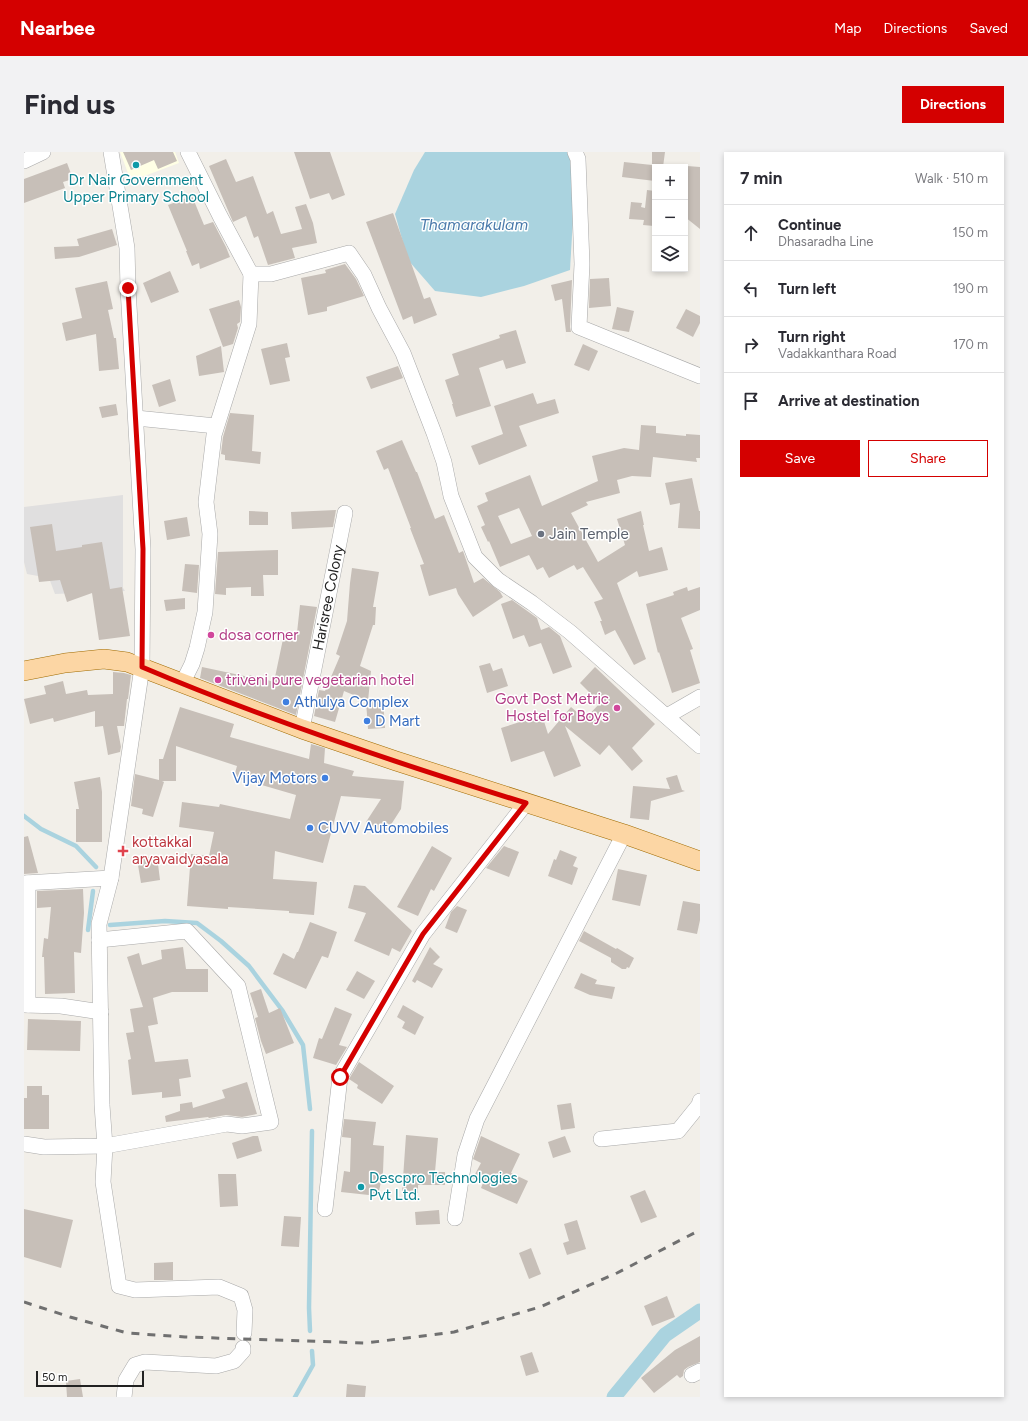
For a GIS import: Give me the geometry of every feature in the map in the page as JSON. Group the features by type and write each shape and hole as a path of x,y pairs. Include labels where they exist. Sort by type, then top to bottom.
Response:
{"main road":[{"path":"24,671 65,663 104,659 127,662 302,729 396,762 624,834 700,861"}],"street":[{"path":"24,161 43,152"},
{"path":"111,152 127,248 143,549 142,667 111,878 99,924 102,1105 105,1146 103,1182 119,1286 136,1290 219,1287 241,1296 245,1310 244,1333"},
{"path":"182,684 192,664 205,612 210,534 206,502 214,435 249,324 251,274 188,152"},
{"path":"575,152 578,159 582,264 579,327 700,376"},
{"path":"251,274 271,274 349,253 364,275 378,308 403,353 434,433 444,462 451,496 475,557 498,580 532,602 570,632 700,746"},
{"path":"136,418 216,426"},
{"name":"Harisree Colony","path":"302,729 345,514"},
{"path":"667,716 700,697"},
{"path":"325,1209 340,1077 423,934 526,803"},
{"path":"455,1218 465,1156 477,1119 624,834"},
{"path":"101,1012 61,1006 26,1005 26,883 111,878"},
{"path":"24,1144 44,1147 105,1146 226,1124 242,1126 271,1122 238,986 213,958 187,931 100,940"},
{"path":"601,1139 678,1132 699,1105 700,1101"},
{"path":"124,1397 126,1380 135,1365 144,1362 216,1366 234,1361 243,1351 243,1348"}],"shaded area":[{"path":"120,152 175,152 179,163 131,181"},
{"path":"123,495 123,588 125,591 55,594 49,578 27,574 24,562 24,507"}],"water":[{"name":"Thamarakulam","path":"425,152 567,152 570,156 574,201 570,270 524,286 481,297 435,291 408,260 395,214 414,170"}],"building":[{"name":"Dr Nair Government Upper Primary School","path":"123,152 173,152 177,161 158,169 154,160 131,170"},
{"path":"294,152 330,152 345,195 332,200 329,193 310,199"},
{"path":"652,152 665,152 663,164 652,164"},
{"path":"226,159 236,182 253,176 267,214 273,211 281,234 302,229 295,207 306,204 313,223 317,243 292,248 295,258 268,265 258,236 254,238 246,216 233,222 209,166"},
{"path":"624,162 652,165 652,181 622,177"},
{"path":"67,163 73,179 63,182 65,188 24,203 24,179"},
{"path":"688,166 700,167 700,229 688,219"},
{"path":"647,190 652,191 652,226 643,225 644,220 629,219 631,202 642,203 641,207 645,208"},
{"path":"192,196 204,225 213,222 230,257 200,269 199,263 192,266 168,205"},
{"path":"393,213 424,299 430,297 437,315 414,324 412,316 403,320 366,222"},
{"path":"112,229 117,245 79,257 55,259 54,247 79,246 77,239"},
{"path":"345,264 356,279 364,296 327,307 327,311 308,315 301,278 326,273 325,270"},
{"path":"170,271 179,292 151,303 143,283"},
{"path":"609,278 611,306 589,308 590,279"},
{"path":"572,280 571,332 566,332 562,299 555,301 551,285"},
{"path":"107,281 113,309 108,310 114,338 116,338 119,369 99,371 96,334 66,341 62,323 82,318 75,288"},
{"path":"239,300 241,307 240,322 237,324 238,328 233,344 223,347 209,309"},
{"path":"617,307 634,311 629,332 612,329"},
{"path":"686,309 700,316 700,323 693,337 676,328"},
{"path":"516,330 526,363 506,369 503,360 479,368 491,406 456,417 445,380 459,375 452,354 500,338 499,335"},
{"path":"287,343 290,357 285,358 290,381 270,385 261,349"},
{"path":"583,344 598,351 589,371 574,365"},
{"path":"221,346 224,372 199,376 196,356"},
{"path":"398,366 403,378 371,389 366,377"},
{"path":"170,379 176,401 159,407 152,385"},
{"path":"533,393 537,404 555,399 559,413 519,426 527,446 479,465 471,446 503,434 494,406"},
{"path":"116,404 118,415 102,418 99,407"},
{"path":"230,413 254,415 252,451 261,452 260,464 225,460 225,455 221,454 223,437"},
{"path":"641,425 656,426 656,433 686,436 686,434 700,435 700,458 696,458 697,462 653,457 651,477 632,476 617,480 620,493 586,502 588,505 571,513 598,562 625,545 617,519 641,511 649,551 662,547 668,570 639,577 637,571 617,583 646,659 634,665 615,630 605,635 600,621 602,621 594,602 603,599 583,567 577,570 574,565 549,578 543,567 537,570 529,555 500,567 489,541 488,542 481,527 485,525 477,506 488,501 485,493 530,475 542,506 598,481 592,456 624,448 639,450","holes":["519,508 532,536 511,544 498,516"]},
{"path":"402,440 417,472 435,519 444,515 459,553 463,551 474,583 483,578 500,592 503,597 473,617 458,594 456,588 429,596 420,565 424,564 411,528 388,468 384,470 376,451"},
{"path":"692,478 700,511 700,529 678,528 680,503 670,505 665,483"},
{"path":"336,510 333,527 292,529 291,512"},
{"path":"249,511 268,512 268,525 249,525"},
{"path":"187,517 190,536 167,540 164,521"},
{"path":"52,524 56,551 102,542 110,589 122,587 130,636 99,640 92,593 67,602 60,580 39,582 30,527"},
{"path":"278,550 278,575 263,575 264,596 251,596 251,587 226,588 226,595 215,594 218,552"},
{"path":"185,564 199,565 197,593 182,591"},
{"path":"352,568 379,572 373,607 376,607 375,625 373,625 360,666 371,671 368,701 344,691 335,722 314,716 319,690 325,691 340,656 336,654 347,621"},
{"path":"687,587 688,591 700,587 700,610 681,618 693,649 690,650 700,683 672,693 659,652 658,653 646,604 674,595 673,592"},
{"path":"185,598 185,609 166,611 164,600"},
{"path":"512,600 537,618 541,630 549,627 560,636 572,667 553,674 541,643 529,647 524,635 513,639 501,604"},
{"path":"300,605 317,607 296,715 200,678 202,667 249,677 250,675 274,682 283,639 296,642"},
{"path":"490,663 493,671 502,668 508,686 487,693 479,666"},
{"path":"595,667 655,724 632,748 643,761 632,771 609,745 600,755 565,726 581,766 554,777 544,751 511,762 501,728 542,715 548,734 571,707 585,719 600,703 580,683"},
{"path":"113,672 131,675 124,726 117,726 121,747 120,752 108,755 103,726 95,727 95,711 54,722 53,718 30,724 24,699 46,694 44,686 63,681 66,694 87,690 88,695 113,694"},
{"path":"383,700 385,728 368,729 366,701"},
{"path":"180,707 234,724 230,737 309,759 311,744 325,748 324,763 354,771 352,776 404,781 401,809 385,834 366,822 381,799 341,796 323,863 275,851 273,879 317,882 314,915 289,913 289,911 187,906 191,854 209,856 214,832 179,827 182,802 219,807 220,804 290,819 296,795 234,777 237,766 176,746 176,781 162,781 164,782 153,817 142,814 143,809 131,806 135,774 159,780 159,759 163,759"},
{"path":"677,775 682,790 685,791 651,801 649,820 630,818 633,786 670,789 666,778"},
{"path":"100,777 102,792 102,842 76,842 76,809 79,809 74,782"},
{"path":"28,836 38,873 24,874 24,837"},
{"path":"432,846 452,858 434,891 431,889 418,916 397,907"},
{"path":"504,846 519,852 509,877 486,868"},
{"path":"560,850 577,857 573,866 578,868 572,885 548,876 554,859 556,860"},
{"path":"157,856 160,880 141,883 137,859"},
{"path":"618,869 647,875 640,906 612,900"},
{"path":"354,885 365,886 412,931 400,952 392,948 389,956 354,941 366,913 348,908"},
{"path":"83,889 84,913 81,953 74,952 75,993 45,994 44,957 42,957 44,938 48,939 51,907 37,908 37,891"},
{"path":"683,901 700,904 700,920 697,934 677,930"},
{"path":"457,906 467,910 457,933 445,928 451,912"},
{"path":"310,922 337,932 328,958 322,956 306,989 273,974 283,953 294,959"},
{"path":"584,931 634,958 629,968 627,967 626,969 622,969 611,962 611,958 579,941"},
{"path":"183,947 186,969 208,969 208,992 172,992 153,998 158,1024 148,1026 155,1062 188,1059 191,1077 179,1079 181,1096 162,1098 162,1092 132,1095 128,1060 131,1059 126,1033 134,1032 130,1009 143,1007 127,957 139,953 142,965 162,959 161,950"},
{"path":"430,947 440,957 433,964 443,969 432,988 417,980 415,983 412,981"},
{"path":"357,971 375,981 364,999 346,990"},
{"path":"581,973 597,980 595,984 615,987 612,999 590,995 574,988"},
{"path":"261,989 269,1013 280,1008 294,1043 266,1054 255,1018 258,1017 250,993"},
{"path":"403,1005 424,1017 415,1035 402,1028 405,1022 397,1017"},
{"path":"335,1007 352,1014 339,1045 347,1047 336,1065 313,1058 319,1038 322,1039"},
{"path":"28,1019 81,1021 80,1051 27,1050"},
{"path":"359,1062 394,1086 382,1104 357,1088 358,1085 349,1079"},
{"path":"247,1082 257,1114 242,1117 226,1115 166,1122 165,1116 180,1111 180,1104 192,1102 193,1108 225,1098 222,1090"},
{"path":"27,1086 42,1086 42,1095 49,1095 49,1129 24,1129 24,1098 27,1098"},
{"path":"571,1103 575,1128 561,1130 557,1105"},
{"path":"344,1119 376,1122 373,1145 384,1146 383,1172 378,1196 341,1192 344,1171 350,1172 351,1138 342,1137"},
{"path":"406,1135 438,1138 435,1172 445,1172 445,1185 418,1185 418,1193 402,1193"},
{"path":"253,1136 258,1136 262,1151 237,1159 232,1143"},
{"path":"481,1136 520,1154 511,1173 528,1181 517,1204 481,1188 483,1183 473,1178 481,1163 473,1159"},
{"path":"565,1136 571,1152 553,1158 548,1142"},
{"path":"218,1174 236,1174 238,1206 220,1207"},
{"path":"645,1190 657,1217 641,1223 630,1196"},
{"path":"24,1209 73,1220 61,1268 24,1257"},
{"path":"439,1210 440,1224 416,1225 415,1212"},
{"path":"284,1216 301,1217 299,1247 281,1246"},
{"path":"577,1220 586,1249 567,1255 563,1243 569,1241 564,1224"},
{"path":"531,1248 541,1274 529,1279 519,1253"},
{"path":"173,1262 173,1280 154,1280 154,1263"},
{"path":"667,1296 675,1317 652,1326 644,1306"},
{"path":"700,1336 700,1362 688,1367 684,1370 683,1376 680,1378 677,1375 654,1393 641,1378 675,1350"},
{"path":"532,1352 539,1372 526,1376 520,1356"},
{"path":"80,1379 83,1397 67,1397 66,1381"},
{"path":"347,1384 366,1386 365,1397 346,1397"}],"waterway":[{"path":"24,816 41,829 76,846 96,867"},
{"path":"88,930 93,891"},
{"path":"110,925 165,921 197,923 221,941 249,966 282,1010 303,1045 310,1109"},
{"path":"310,1331 309,1308 312,1131"},
{"path":"614,1397 665,1335 700,1311"},
{"path":"295,1397 313,1365 312,1351"}],"railway":[{"path":"24,1302 127,1333 185,1337 366,1343 454,1332 540,1307 617,1273 700,1230"}],"place":[{"name":"Dr Nair Government Upper Primary School","path":"136,165"},
{"name":"Jain Temple","path":"541,534"},
{"name":"dosa corner","path":"211,635"},
{"name":"triveni pure vegetarian hotel","path":"218,680"},
{"name":"Athulya Complex","path":"286,702"},
{"name":"Govt Post Metric Hostel for Boys","path":"617,708"},
{"name":"D Mart","path":"367,721"},
{"name":"Vijay Motors","path":"325,778"},
{"name":"CUVV Automobiles","path":"310,828"},
{"name":"kottakkal aryavaidyasala","path":"123,851"},
{"name":"Descpro Technologies Pvt Ltd.","path":"361,1187"}],"route":[{"path":"128,288 143,549 142,667 182,684 302,729 396,762 526,803 423,934 340,1077"}]}
